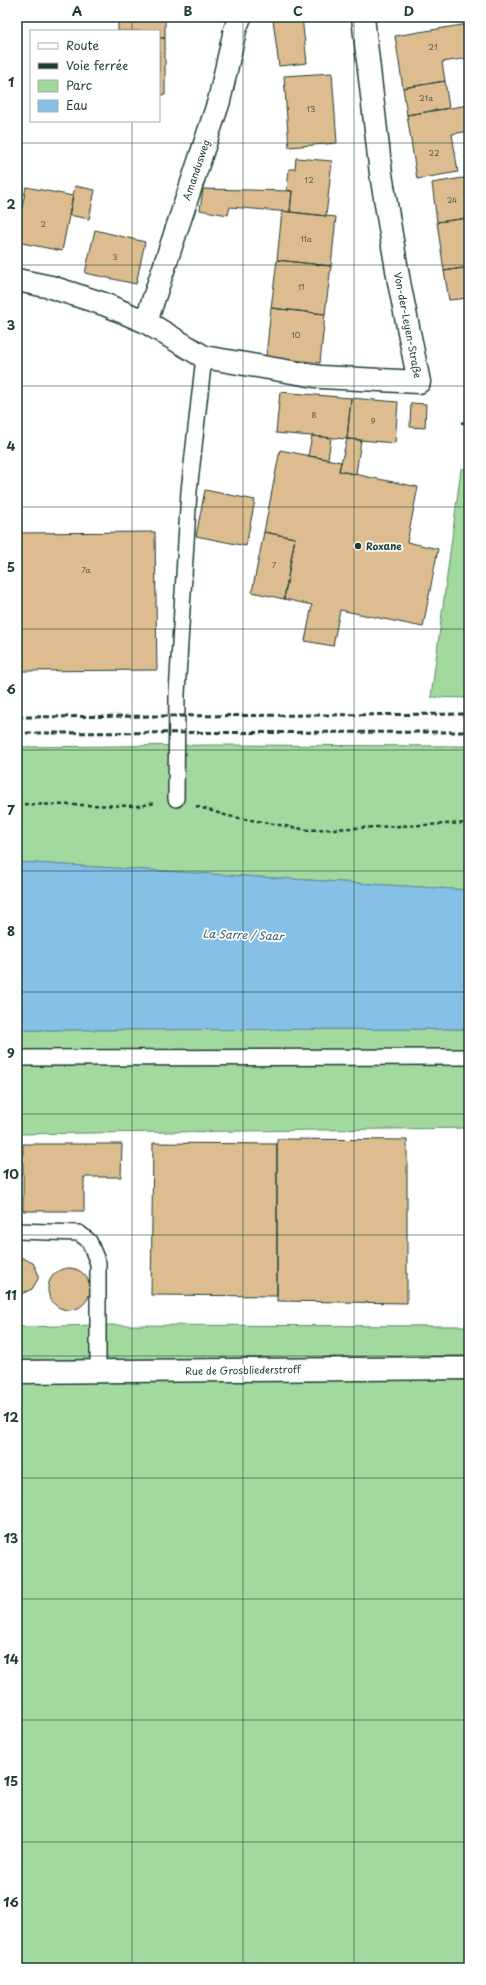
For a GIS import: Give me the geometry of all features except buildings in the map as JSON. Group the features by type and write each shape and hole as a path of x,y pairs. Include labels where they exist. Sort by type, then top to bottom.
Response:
{"street":[{"name":"Amandusweg","path":"146,322 219,101 235,30 240,17"},
{"name":"Von-der-Leyen-Straße","path":"17,280 51,287 104,304 146,322 204,357 321,377 419,382 399,282 381,174 363,17"},
{"name":"Rue de Grosbliederstroff","path":"17,1372 469,1368"}],"lane":[{"path":"176,799 177,694 188,514 204,357"},
{"path":"17,1058 469,1057"},
{"path":"17,1231 79,1233 90,1240 98,1263 98,1371"}],"path":[{"path":"461,423 469,422"},
{"path":"17,804 139,806 176,799 228,816 308,830 469,823"}],"green space":[{"path":"469,468 469,698 431,697 461,469"},
{"path":"210,745 469,746 469,890 17,862 17,747"},
{"path":"469,1029 469,1128 17,1134 17,1030"},
{"path":"99,1325 469,1326 469,1968 17,1968 17,1327"}],"water":[{"name":"La Sarre / Saar","path":"17,862 469,890 469,1029 17,1030"}],"railway":[{"path":"17,717 469,714"},
{"path":"17,733 469,732"}],"place":[{"name":"Roxane","path":"358,546"}]}
